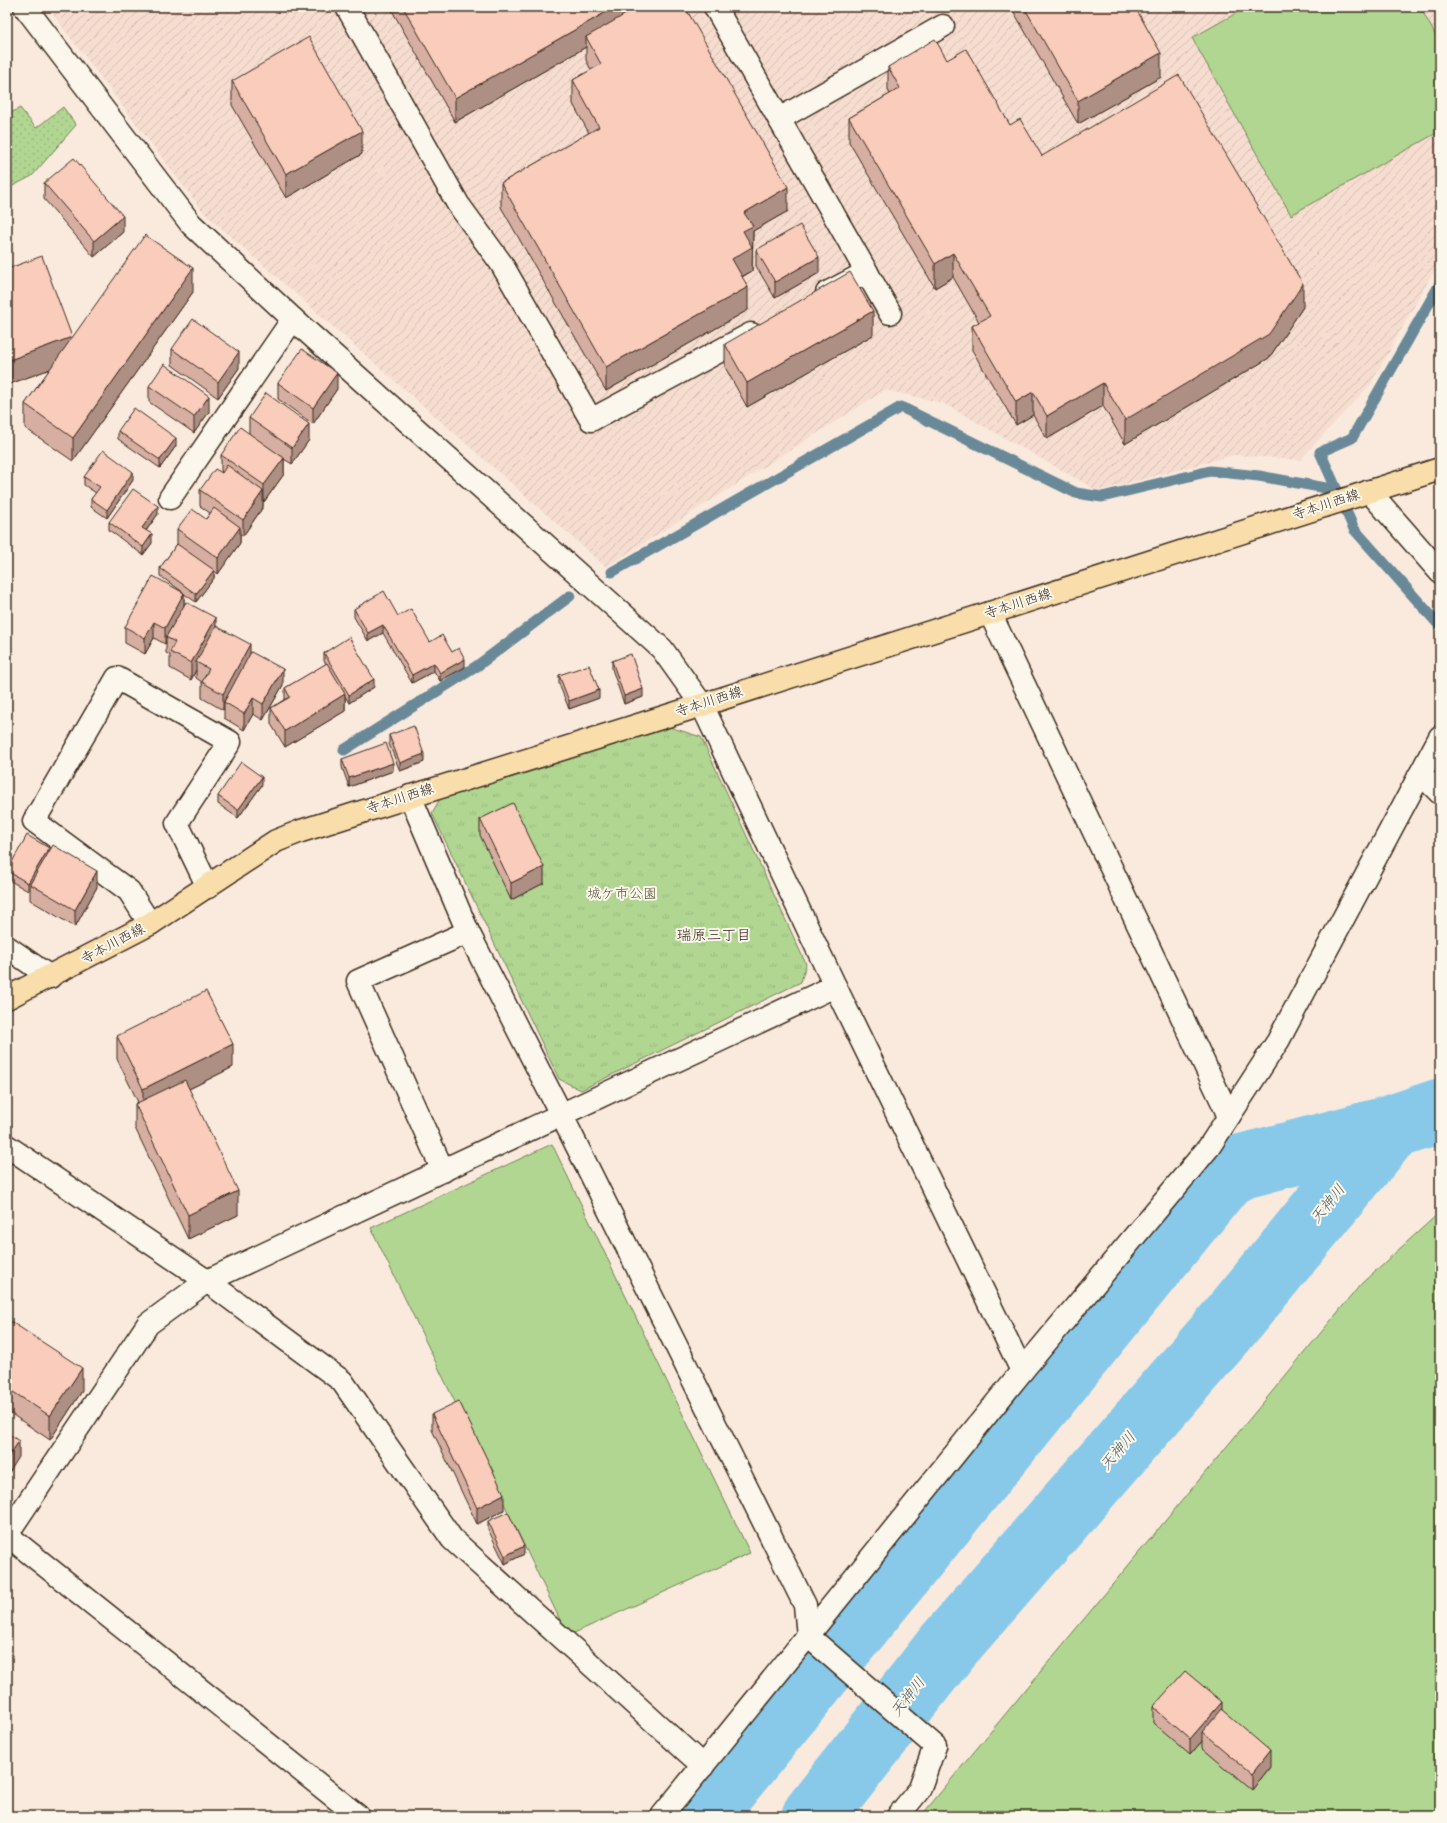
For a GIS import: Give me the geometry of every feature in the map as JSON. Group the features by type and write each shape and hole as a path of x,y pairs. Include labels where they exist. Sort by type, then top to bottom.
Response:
{"main road":[{"name":"寺本川西線","path":"7,998 150,924 276,841 301,831 702,705 1361,493 1440,469"}],"street":[{"path":"25,7 191,224 293,319 662,649 702,705 835,986 1022,1372"},
{"path":"347,7 458,204 501,263 591,420 770,324"},
{"path":"715,7 890,313"},
{"path":"779,119 943,26"},
{"path":"812,301 867,272"},
{"path":"170,498 293,319"},
{"path":"1361,493 1440,572"},
{"path":"990,613 1229,1116"},
{"path":"150,924 129,890 34,820 117,678 230,742 177,823 208,887"},
{"path":"662,1816 1022,1372 1209,1147 1278,1040 1440,737"},
{"path":"1419,776 1430,783 1440,793"},
{"path":"410,796 468,932 561,1114 806,1605 808,1636 935,1746 919,1790 898,1816"},
{"path":"443,1171 358,981 468,932"},
{"path":"7,947 50,977"},
{"path":"358,1816 7,1535 148,1324 207,1281 835,986"},
{"path":"7,1146 207,1281 342,1381 452,1539 703,1766"}],"shaded area":[{"path":"47,7 1440,7 1440,260 1371,384 1300,460 1235,455 1098,491 943,403 885,390 606,567 204,213"}],"green space":[{"path":"1247,7 1420,7 1440,43 1440,131 1291,215 1192,38"},
{"path":"63,107 76,125 32,176 7,189 7,115 20,108 36,128"},
{"name":"城ケ市公園","path":"663,725 701,737 806,964 801,982 581,1090 559,1079 432,813 441,797"},
{"path":"552,1144 750,1553 572,1634 562,1624 371,1228"},
{"path":"1440,1212 1440,1816 921,1816 1362,1283"}],"building":[{"path":"403,7 615,7 455,98"},
{"path":"638,7 685,7 788,187 744,213 753,226 743,231 752,247 732,259 748,287 606,367 501,183 599,127 573,80 601,64 586,37"},
{"path":"1024,7 1135,7 1161,53 1078,101"},
{"path":"309,37 362,131 286,174 232,81"},
{"path":"935,39 947,60 966,49 1010,125 1020,119 1042,156 1179,75 1303,284 1269,334 1125,420 1103,383 1047,416 1033,392 1016,402 972,326 990,316 953,253 935,264 849,118 900,88 888,67"},
{"path":"74,158 123,216 94,241 44,183"},
{"path":"800,225 819,257 775,282 756,250"},
{"path":"145,235 193,268 73,438 25,404"},
{"path":"42,256 72,337 7,361 7,269"},
{"path":"850,272 873,311 747,383 725,344"},
{"path":"193,319 239,352 218,382 172,349"},
{"path":"302,349 337,373 313,408 278,383"},
{"path":"164,364 209,396 194,417 149,386"},
{"path":"266,393 309,424 292,448 249,418"},
{"path":"134,408 176,438 160,460 118,431"},
{"path":"240,427 284,458 264,485 221,455"},
{"path":"103,450 133,472 107,510 91,499 100,487 84,477"},
{"path":"227,465 263,491 243,520 200,490 215,469 222,473"},
{"path":"133,489 158,506 142,528 152,534 143,547 109,522"},
{"path":"214,508 240,527 218,558 177,529 192,509 206,519"},
{"path":"177,544 214,570 196,594 160,568"},
{"path":"153,576 184,593 165,628 154,622 145,638 125,627"},
{"path":"384,591 398,616 411,609 430,642 442,635 452,652 459,648 465,659 440,673 434,663 412,675 383,625 368,633 354,609"},
{"path":"186,602 216,618 191,663 170,652 175,642 166,637"},
{"path":"216,626 250,644 223,694 202,682 209,669 196,662"},
{"path":"349,637 374,679 349,695 324,653"},
{"path":"251,652 283,669 263,704 253,698 244,714 224,702"},
{"path":"631,654 643,689 624,696 612,661"},
{"path":"327,663 345,694 285,731 271,708 290,697 285,688"},
{"path":"589,665 599,690 569,701 559,675"},
{"path":"414,726 424,754 400,763 389,735"},
{"path":"386,743 393,763 349,778 342,759"},
{"path":"241,762 262,777 238,810 218,796"},
{"path":"513,803 544,867 511,883 480,819"},
{"path":"27,835 49,848 28,883 7,871"},
{"path":"53,845 97,871 75,910 30,884"},
{"path":"206,991 233,1044 143,1089 117,1036"},
{"path":"185,1080 238,1191 188,1215 135,1104"},
{"path":"7,1319 82,1368 50,1416 7,1388"},
{"path":"459,1401 504,1494 477,1508 432,1414"},
{"path":"7,1433 19,1441 7,1459"},
{"path":"508,1512 524,1546 505,1556 488,1521"},
{"path":"1185,1671 1222,1702 1190,1739 1153,1707"},
{"path":"1221,1709 1270,1751 1252,1774 1202,1732"}],"waterway":[{"path":"1440,284 1352,438 1320,452 1354,529 1440,626"},
{"path":"612,572 901,407 1076,493 1102,497 1210,471 1259,476 1337,490"},
{"path":"344,750 477,666 570,596"},
{"name":"天神川","path":"814,1816 948,1646 1222,1332 1390,1128 1440,1111"},
{"path":"702,1816 1225,1175 1240,1167 1390,1128"}],"district":[{"name":"瑞原三丁目","path":"714,935"}]}
